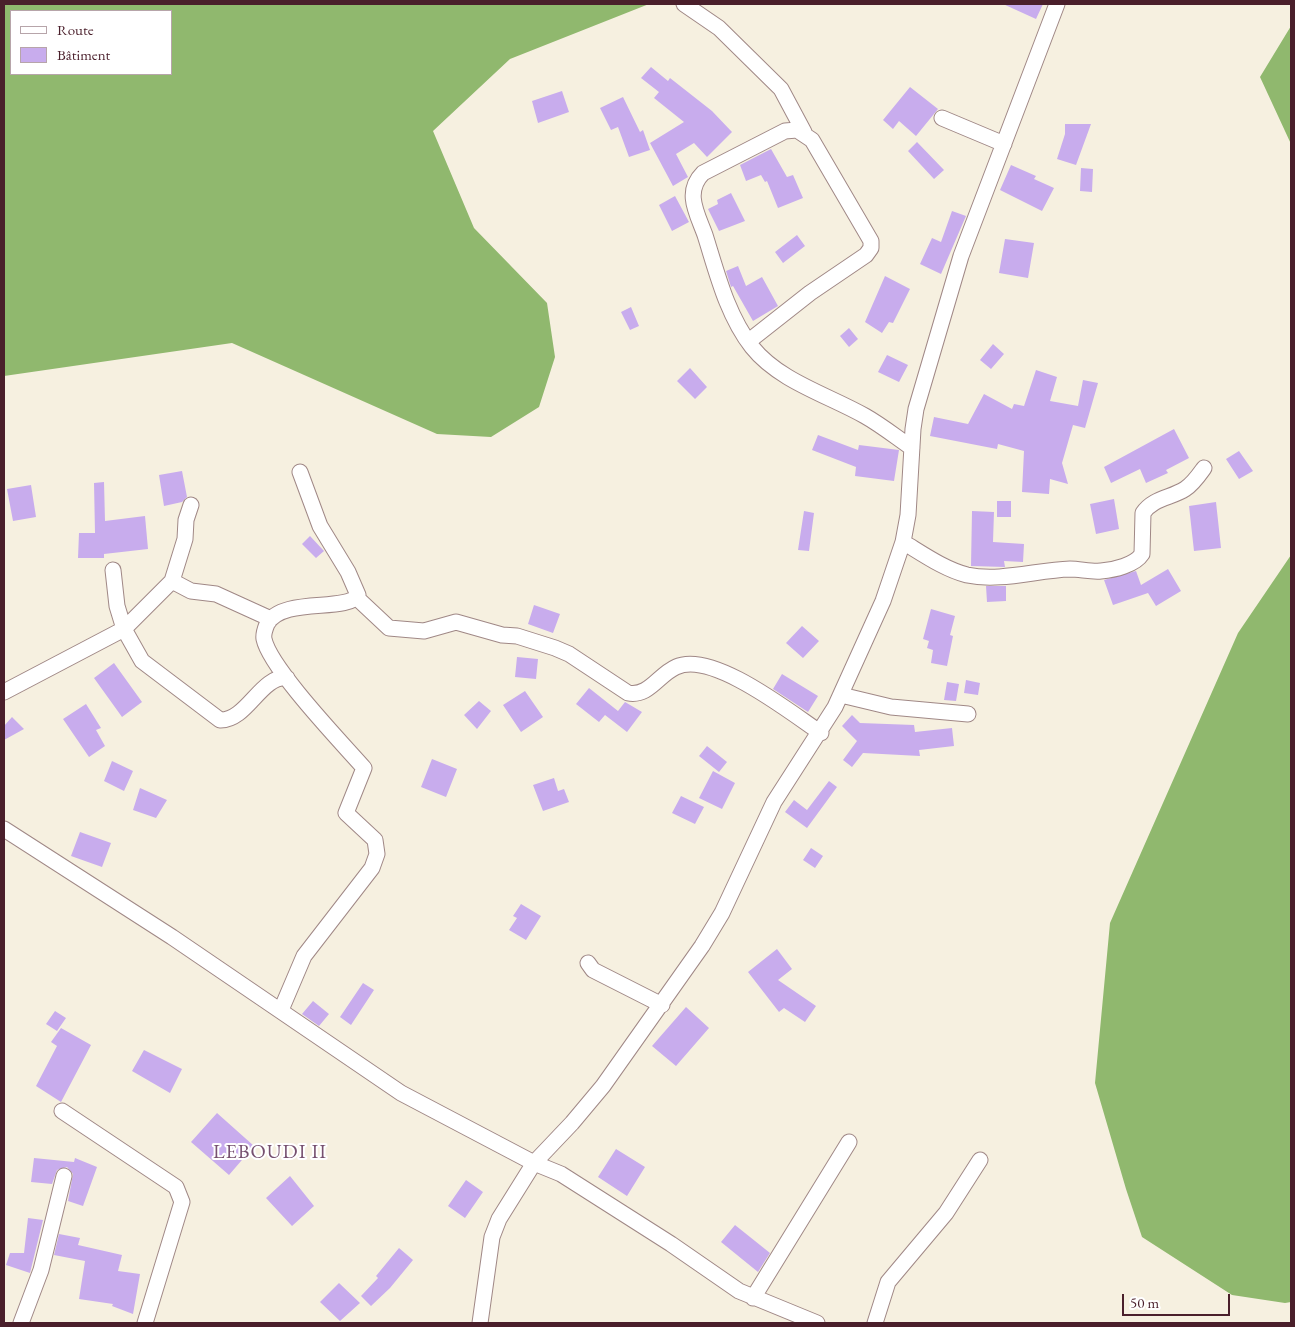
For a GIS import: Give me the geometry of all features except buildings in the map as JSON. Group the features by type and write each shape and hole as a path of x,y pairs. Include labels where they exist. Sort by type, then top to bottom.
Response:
{"street":[{"path":"684,4 719,28 781,88 804,132 812,140 871,241 871,248 866,255 810,293 749,341"},
{"path":"480,1323 492,1237 499,1219 534,1163 572,1123 603,1086 702,946 722,913 786,780 821,733 841,695 883,601 903,542 908,515 916,408 961,256 1057,4"},
{"path":"942,118 1004,144"},
{"path":"804,132 797,130 786,131 703,173 696,180 692,199 734,318 749,341 771,365 796,381 866,416 912,448"},
{"path":"903,542 936,562 969,575 1007,575 1070,569 1099,571 1111,569 1136,561 1142,554 1143,513 1146,509 1154,502 1185,489 1204,468"},
{"path":"300,472 320,526 348,572 358,593 356,598"},
{"path":"4,692 124,630 172,581 185,539 186,520 191,505"},
{"path":"113,570 117,606 124,630 142,661 220,720 235,718 264,690 280,678 287,678"},
{"path":"172,581 191,591 216,594 271,618"},
{"path":"281,1010 304,956 372,868 377,854 375,840 346,813 364,768 287,678 266,645 263,636 271,618 279,612 323,604 344,603 356,598"},
{"path":"356,598 389,628 424,631 456,622 502,635 518,636 555,648 570,654 628,693 636,695 644,692 665,674 686,664 711,667 741,679 821,733"},
{"path":"841,695 891,707 968,714"},
{"path":"4,829 281,1010 401,1093 534,1163 561,1174 753,1298 817,1323"},
{"path":"588,963 593,970 662,1005"},
{"path":"62,1111 176,1187 180,1194 182,1202 175,1229 145,1323"},
{"path":"753,1298 849,1142"},
{"path":"875,1323 888,1282 946,1214 980,1160"},
{"path":"21,1323 40,1270 64,1176"}],"green space":[{"path":"4,4 649,4 510,59 433,131 474,228 547,303 555,357 539,407 491,437 437,434 232,343 4,376"},
{"path":"1291,26 1291,144 1260,77"},
{"path":"1291,555 1291,1302 1285,1303 1232,1295 1142,1237 1095,1083 1110,923 1238,633"}],"district":[{"name":"LEBOUDI II","path":"270,1153"}]}
